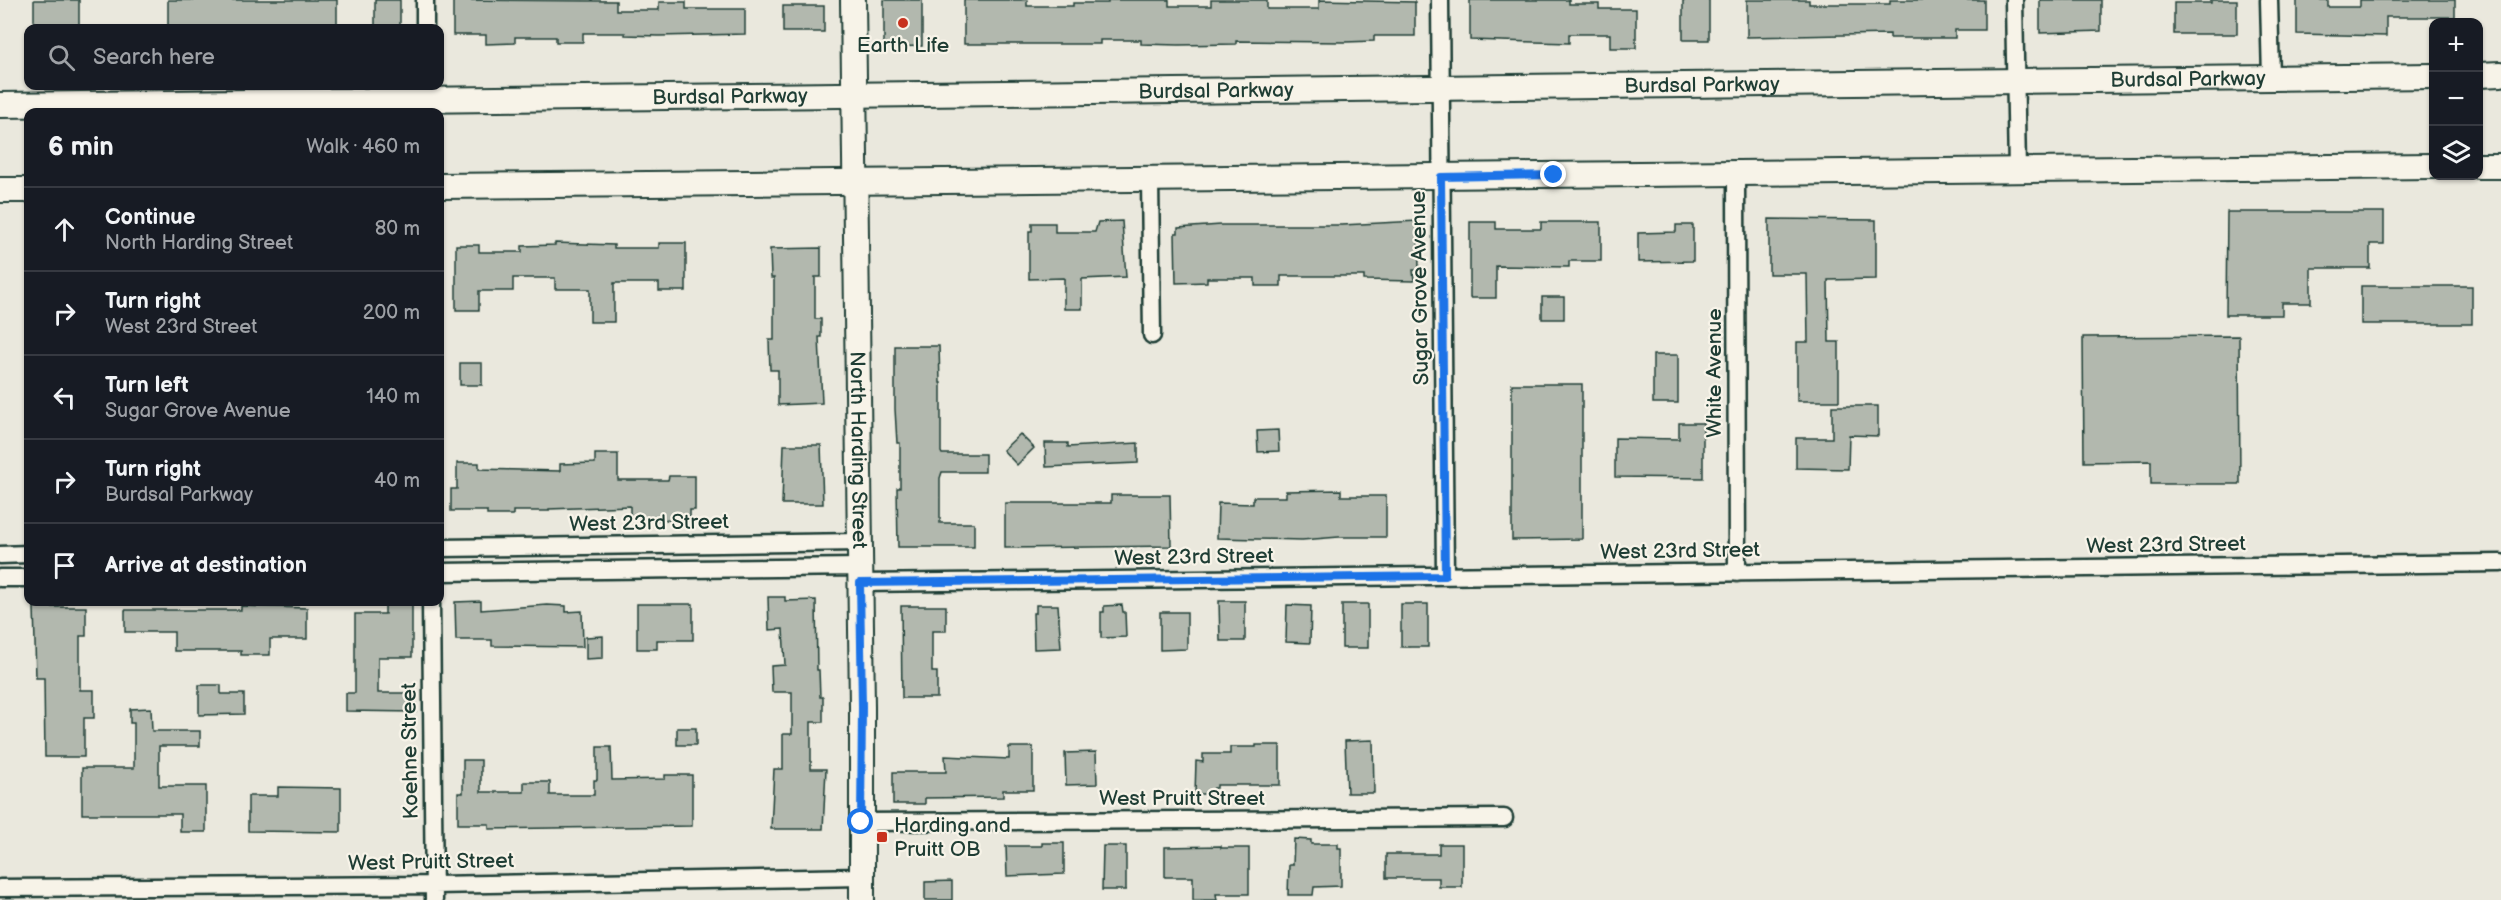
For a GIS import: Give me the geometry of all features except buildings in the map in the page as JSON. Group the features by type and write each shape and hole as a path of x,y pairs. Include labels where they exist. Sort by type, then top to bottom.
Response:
{"street":[{"path":"425,0 425,24"},
{"name":"North Harding Street","path":"854,0 862,888"},
{"name":"Sugar Grove Avenue","path":"1440,0 1445,576"},
{"path":"2014,0 2017,171"},
{"path":"2270,0 2271,78"},
{"path":"2483,75 2501,74"},
{"name":"Burdsal Parkway","path":"0,105 2429,76"},
{"path":"444,186 2429,166"},
{"path":"2483,166 2501,166"},
{"name":"White Avenue","path":"1736,174 1737,573"},
{"path":"1150,180 1152,335"},
{"path":"0,190 24,190"},
{"name":"West 23rd Street","path":"444,548 860,542"},
{"path":"0,555 24,554"},
{"name":"West 23rd Street","path":"444,572 1445,576 2501,563"},
{"path":"0,578 24,578"},
{"name":"Koehne Street","path":"431,606 434,892"},
{"name":"West Pruitt Street","path":"861,822 1503,818"},
{"name":"West Pruitt Street","path":"0,888 434,892 862,888"}],"place":[{"name":"Earth Life","path":"903,23"},
{"name":"Harding and Pruitt OB","path":"882,837"}],"route":[{"path":"861,822 860,583 1445,576 1441,177 1554,175"}]}
